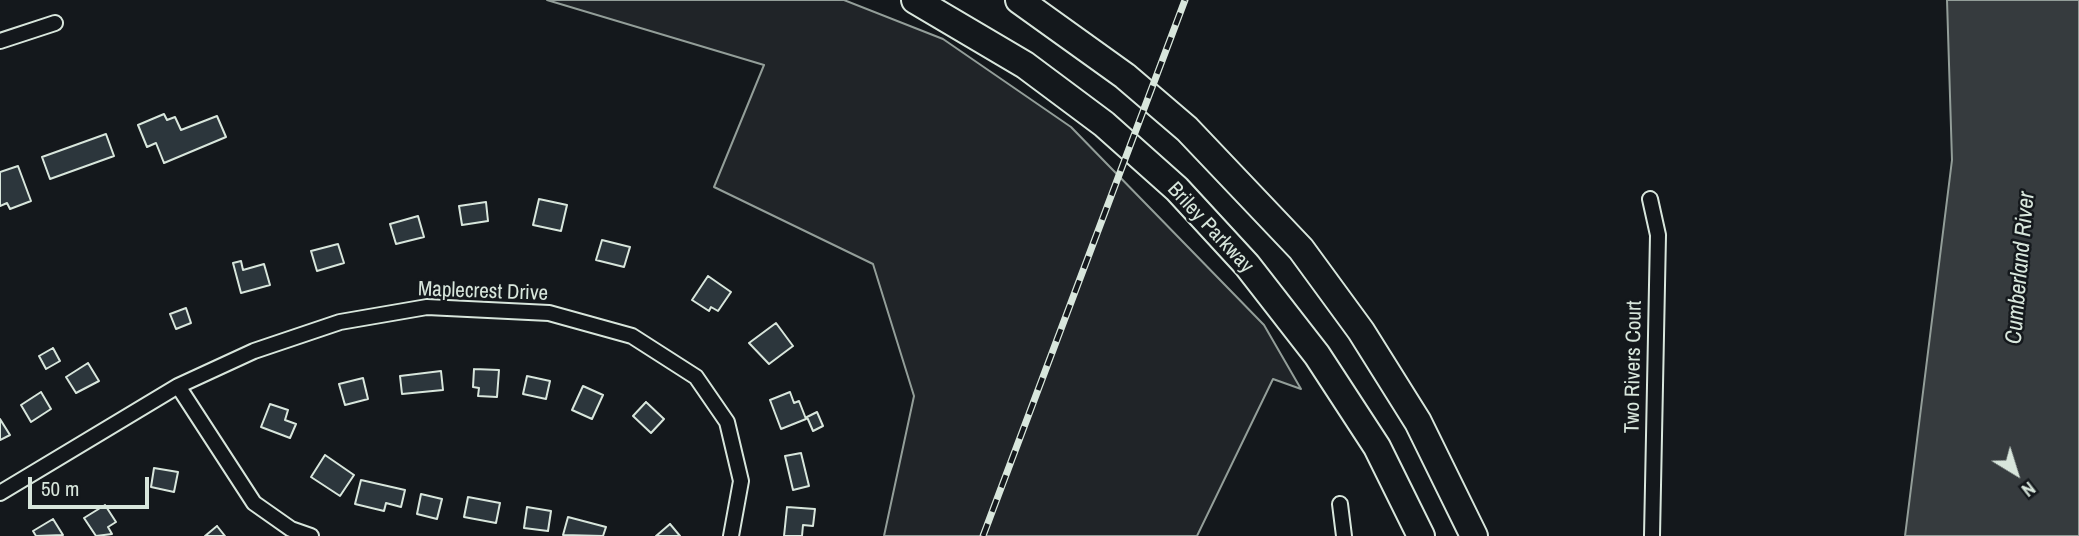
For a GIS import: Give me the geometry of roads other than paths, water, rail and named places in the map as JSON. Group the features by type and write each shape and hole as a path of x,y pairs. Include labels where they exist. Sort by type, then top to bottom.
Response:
{"highway":[{"name":"Briley Parkway","path":"915,0 1026,65 1104,124 1177,189 1247,265 1317,355 1377,447 1422,536"},
{"path":"1019,0 1125,76 1187,129 1301,249 1361,331 1418,422 1474,536"}],"street":[{"path":"0,41 55,23"},
{"name":"Two Rivers Court","path":"1650,199 1658,235 1652,536"},
{"name":"Maplecrest Drive","path":"0,493 178,386 254,351 340,322 427,307 549,313 632,336 696,377 727,422 741,481 731,536"},
{"path":"178,386 254,503 291,529 311,536"},
{"path":"1340,505 1345,536"}],"water":[{"name":"Cumberland River","path":"1947,0 2079,0 2079,536 1905,536 1952,160"}],"railway":[{"path":"983,536 1185,0"}]}
